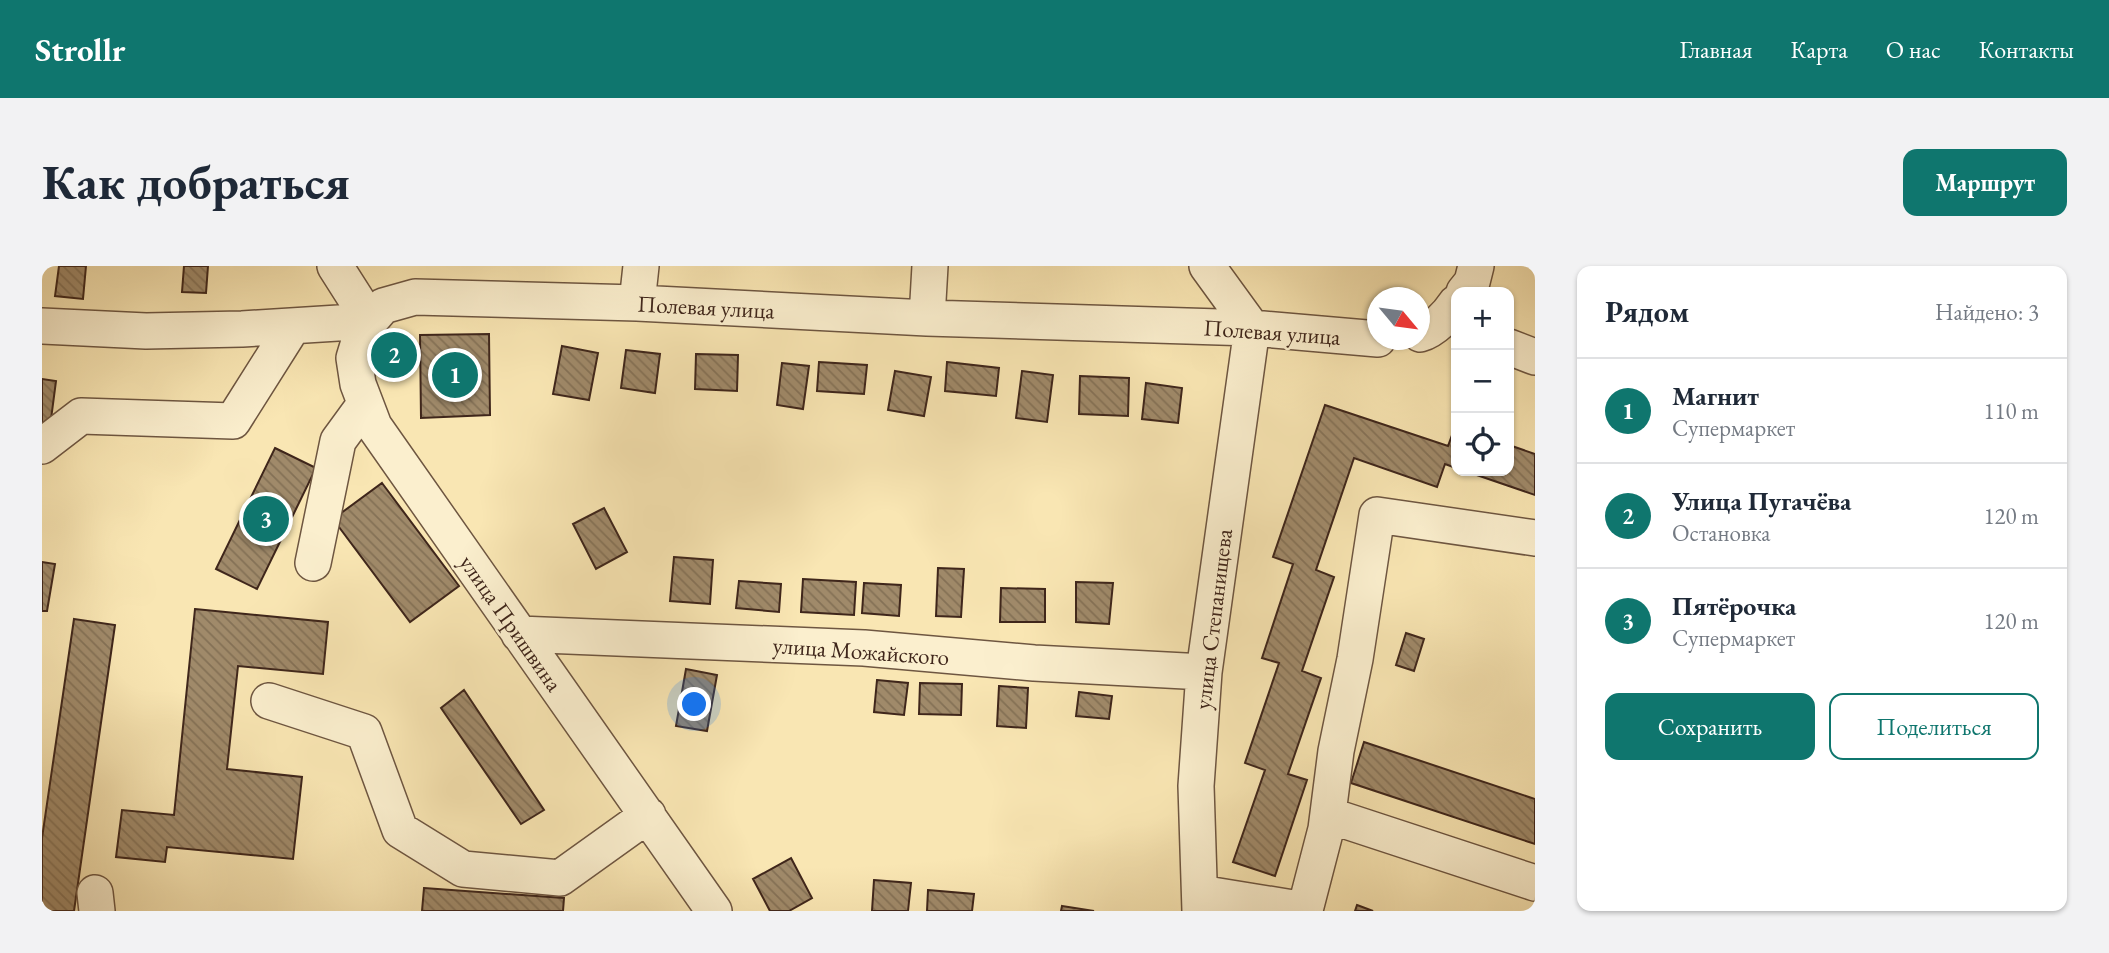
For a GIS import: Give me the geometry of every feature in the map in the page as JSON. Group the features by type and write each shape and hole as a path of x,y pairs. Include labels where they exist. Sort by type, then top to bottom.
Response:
{"street":[{"path":"42,326 146,331 242,329 370,321 335,266"},
{"path":"637,303 641,266"},
{"path":"927,318 930,266"},
{"path":"1207,266 1252,328"},
{"path":"1469,287 1476,266"},
{"name":"Полевая улица","path":"370,321 383,306 415,297 637,303 927,318 1252,328 1367,338"},
{"path":"1430,328 1451,311"},
{"name":"улица Пришвина","path":"370,321 361,335 354,358 358,384 374,426 714,911"},
{"path":"42,446 81,416 233,421 293,326"},
{"name":"улица Степанищева","path":"1200,902 1196,786 1204,672 1252,328"},
{"path":"1514,349 1535,357"},
{"path":"313,564 338,441 365,404"},
{"path":"1200,902 1305,910 1326,829 1336,751 1354,660 1377,515 1535,538"},
{"name":"улица Можайского","path":"519,634 864,648 1034,663 1204,672"},
{"path":"269,701 364,732 400,830 463,869 560,878 648,815"},
{"path":"1328,815 1535,883"}],"building":[{"path":"59,266 86,266 83,299 55,296"},
{"path":"184,266 208,266 206,293 182,292"},
{"path":"489,334 490,415 421,418 420,335"},
{"path":"562,346 598,353 589,400 553,394"},
{"path":"626,350 660,354 655,393 621,388"},
{"path":"696,354 738,355 737,391 695,389"},
{"path":"819,362 867,365 864,394 817,391"},
{"path":"947,362 999,368 996,396 945,391"},
{"path":"782,363 809,366 803,409 777,405"},
{"path":"895,371 931,377 924,416 888,410"},
{"path":"1022,371 1053,375 1047,422 1016,418"},
{"path":"1080,376 1129,378 1128,416 1079,414"},
{"path":"42,379 56,381 50,427 42,426"},
{"path":"1146,383 1182,388 1178,423 1142,419"},
{"path":"1325,405 1448,446 1451,438 1451,466 1445,464 1437,487 1354,458 1316,570 1334,577 1302,671 1321,678 1288,774 1307,780 1275,876 1233,862 1265,770 1245,763 1279,663 1262,658 1293,564 1273,557"},
{"path":"1514,447 1535,454 1535,495 1480,476 1514,476"},
{"path":"275,448 316,468 257,589 216,569"},
{"path":"382,483 459,586 410,622 333,519"},
{"path":"604,508 627,552 596,569 573,524"},
{"path":"674,557 713,560 710,604 670,601"},
{"path":"42,562 55,564 47,611 42,611"},
{"path":"938,568 964,569 961,617 936,616"},
{"path":"803,579 856,582 854,615 801,612"},
{"path":"739,581 781,584 779,612 736,608"},
{"path":"1076,582 1113,583 1109,624 1076,622"},
{"path":"864,583 901,585 899,616 862,613"},
{"path":"1001,588 1045,589 1045,622 1000,622"},
{"path":"195,609 328,622 323,674 238,666 227,769 302,777 293,859 167,847 165,862 116,857 122,810 174,815"},
{"path":"74,619 115,625 74,911 42,911 42,838"},
{"path":"1406,633 1424,639 1414,671 1396,665"},
{"path":"686,669 717,675 707,731 676,726"},
{"path":"877,680 908,683 904,715 874,712"},
{"path":"920,683 962,684 961,715 919,714"},
{"path":"999,686 1028,688 1026,728 997,726"},
{"path":"464,690 544,810 521,824 441,708"},
{"path":"1079,692 1112,696 1109,719 1076,716"},
{"path":"1364,742 1535,799 1535,844 1351,783"},
{"path":"791,858 812,898 789,911 770,911 753,879"},
{"path":"874,880 911,883 908,911 872,911"},
{"path":"424,888 564,898 563,911 422,911"},
{"path":"928,890 974,894 972,911 927,911"},
{"path":"1357,905 1373,911 1355,911"},
{"path":"1062,906 1094,911 1061,911"}],"place":[{"name":"Улица Пугачёва","path":"394,355"},
{"name":"Магнит","path":"455,375"},
{"name":"Пятёрочка","path":"266,519"}]}
